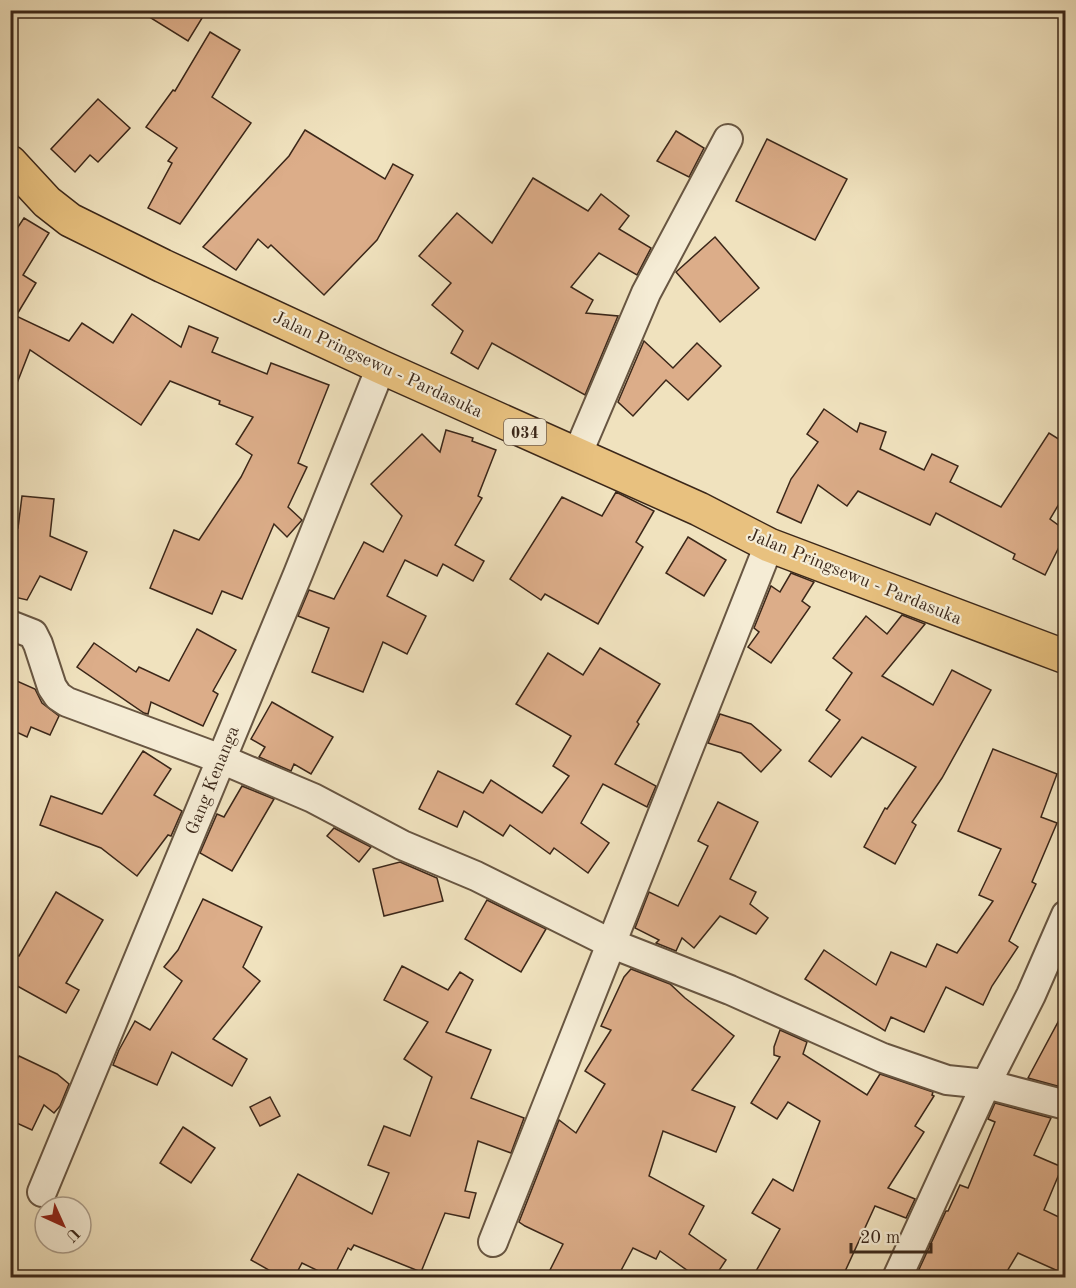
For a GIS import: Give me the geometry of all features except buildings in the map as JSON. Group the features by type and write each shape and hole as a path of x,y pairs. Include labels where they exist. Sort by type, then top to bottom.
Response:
{"main road":[{"name":"Jalan Pringsewu - Pardasuka","path":"10,162 47,202 70,220 381,368 699,510 769,545 1065,657"}],"street":[{"path":"577,455 646,293 728,139"},
{"name":"Gang Kenanga","path":"42,1192 381,368"},
{"path":"493,1242 769,545"},
{"path":"10,625 33,634 52,687 58,696 67,702 221,759 313,798 402,845 476,876 610,943 730,990 883,1058 947,1080 986,1084 1065,1105"},
{"path":"897,1278 986,1084 1031,995 1065,915"}]}
